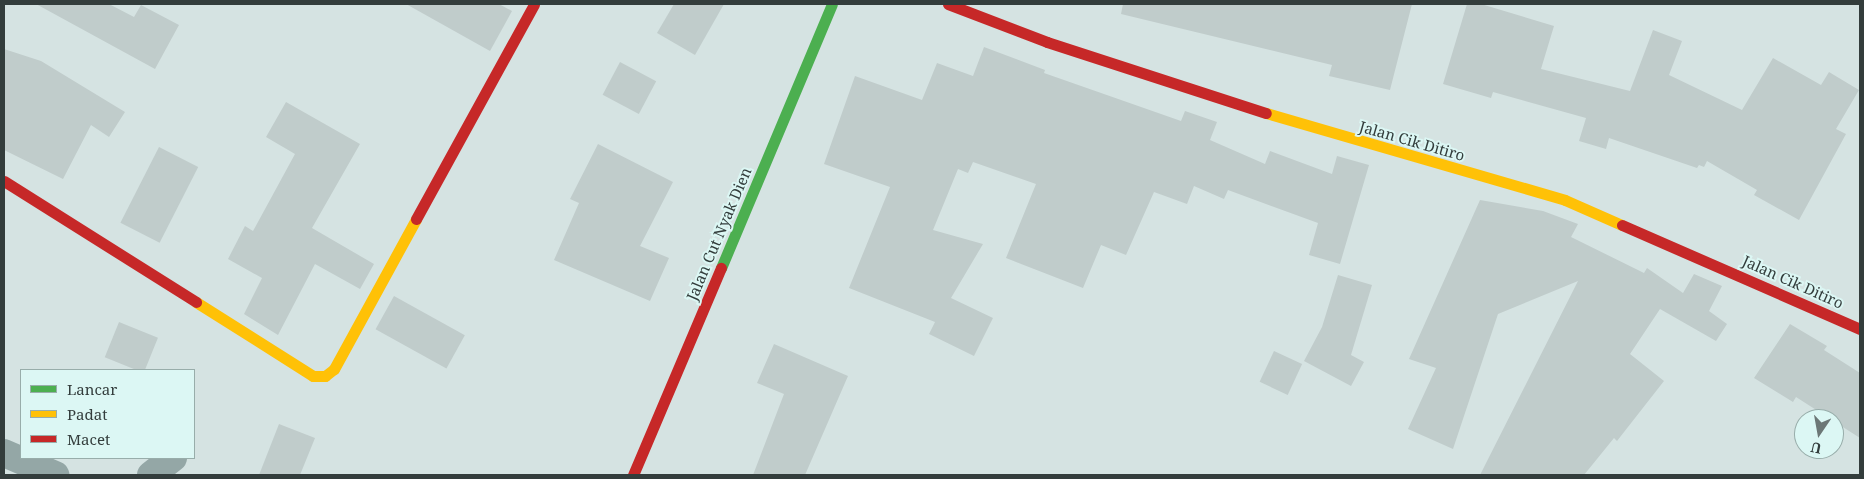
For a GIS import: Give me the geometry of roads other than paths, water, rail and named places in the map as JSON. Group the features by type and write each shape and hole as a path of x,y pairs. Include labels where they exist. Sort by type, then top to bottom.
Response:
{"street":[{"path":"4,181 313,376 325,376 334,369 534,4"},
{"name":"Jalan Cut Nyak Dien","path":"634,475 832,4"},
{"name":"Jalan Cik Ditiro","path":"948,4 1047,42 1332,134 1565,200 1860,329"},
{"path":"4,453 55,475"},
{"path":"151,475 172,459"}]}
